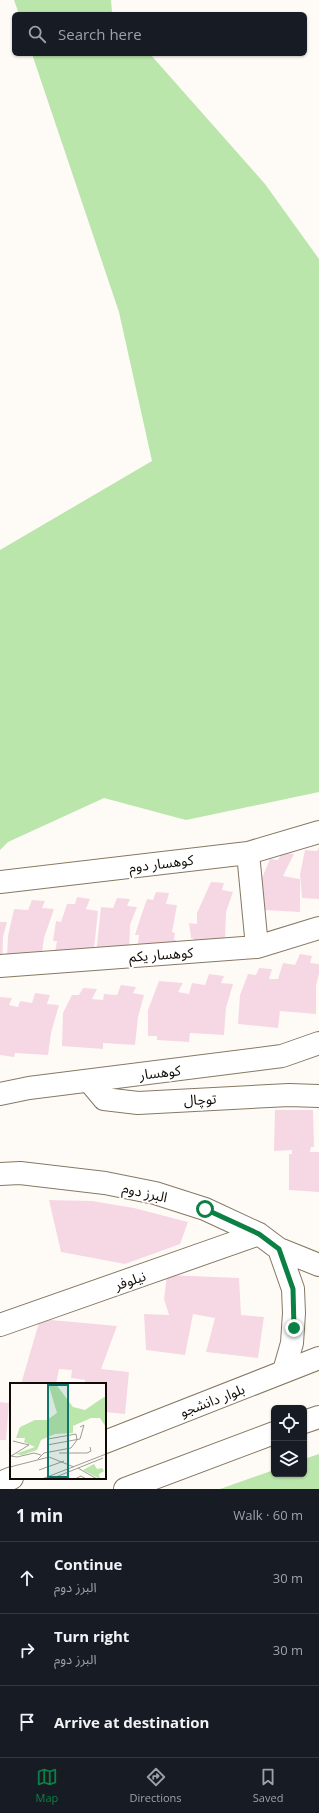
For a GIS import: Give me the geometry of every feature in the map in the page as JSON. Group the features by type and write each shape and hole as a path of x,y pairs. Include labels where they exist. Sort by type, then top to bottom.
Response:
{"street":[{"name":"کوهسار دوم","path":"0,882 248,853 319,832"},
{"path":"248,853 256,947"},
{"name":"کوهسار یکم","path":"0,966 256,947 319,928"},
{"name":"کوهسار","path":"0,1094 282,1056 319,1044"},
{"name":"توچال","path":"89,1081 104,1099 138,1103 289,1095 319,1096"},
{"name":"البرز دوم","path":"0,1174 20,1173 98,1182 155,1193 205,1209 259,1234 279,1249 318,1265"},
{"name":"نیلوفر","path":"0,1325 259,1234"},
{"path":"279,1249 293,1289 294,1313 292,1343 284,1371"},
{"name":"بلوار دانشجو","path":"106,1442 319,1358"},
{"path":"307,1421 319,1416"},
{"path":"125,1489 271,1434"},
{"path":"0,1483 10,1479"}],"green space":[{"path":"14,0 111,0 112,12 18,12"},
{"path":"33,56 152,56 265,184 319,259 319,792 186,820 104,798 8,842 0,850 0,550 152,461 119,312"},
{"path":"319,1454 319,1489 220,1489 271,1471 271,1477 307,1477 307,1458"}],"building":[{"path":"319,847 319,899 302,898 300,874 305,850 317,851"},
{"path":"282,853 294,854 283,876 300,879 300,912 264,910 263,896 259,896 259,885 270,859 278,860"},
{"path":"211,882 224,883 222,890 233,892 226,912 225,941 193,945 194,939 191,938 189,923 197,924 197,913"},
{"path":"156,892 169,893 166,904 177,905 172,932 175,933 175,951 137,950 139,935 135,935 141,916 147,899 153,900"},
{"path":"77,897 90,899 86,909 98,911 93,958 55,952 57,941 53,941 56,921 61,922 67,904 75,904"},
{"path":"117,898 130,899 127,906 137,907 130,925 129,955 96,954 101,907 113,908"},
{"path":"32,900 45,901 42,908 54,909 44,938 41,960 7,957 8,936 14,909 28,910"},
{"path":"0,922 7,922 3,937 2,971 0,971"},
{"path":"300,954 312,956 310,963 319,964 319,973 316,986 316,1014 280,1011 278,1028 238,1024 240,995 248,974 256,975 259,968 272,969 269,979 278,979 283,963 295,965"},
{"path":"209,974 224,976 221,983 233,984 226,1008 224,1035 190,1033 189,1042 157,1040 157,1036 148,1036 148,1010 159,981 183,983 178,992 189,994 192,983 205,985"},
{"path":"121,985 136,987 133,993 144,995 138,1017 135,1045 103,1043 103,1049 62,1046 63,1013 72,995 79,995 83,988 97,989 92,999 103,1000 104,994 117,995"},
{"path":"35,993 50,995 47,1004 59,1005 51,1033 48,1055 15,1053 14,1057 0,1055 0,997 12,998 9,1005 18,1007 20,1001 32,1003"},
{"path":"275,1110 313,1110 314,1147 311,1147 310,1152 319,1152 319,1192 289,1190 289,1154 292,1154 292,1150 274,1151"},
{"path":"49,1200 92,1201 134,1208 188,1222 180,1244 125,1264 61,1252"},
{"path":"167,1275 239,1278 241,1315 264,1317 258,1358 206,1352 215,1318 193,1314 185,1355 146,1350 144,1314 169,1315 164,1299"},
{"path":"40,1319 117,1326 101,1369 129,1372 125,1414 106,1412 106,1383 85,1383 85,1380 71,1378 72,1370 59,1369 56,1383 21,1383"},
{"path":"0,1402 9,1403 6,1440 0,1440"}],"route":[{"path":"205,1209 259,1234 279,1249 293,1289 294,1328"}]}
